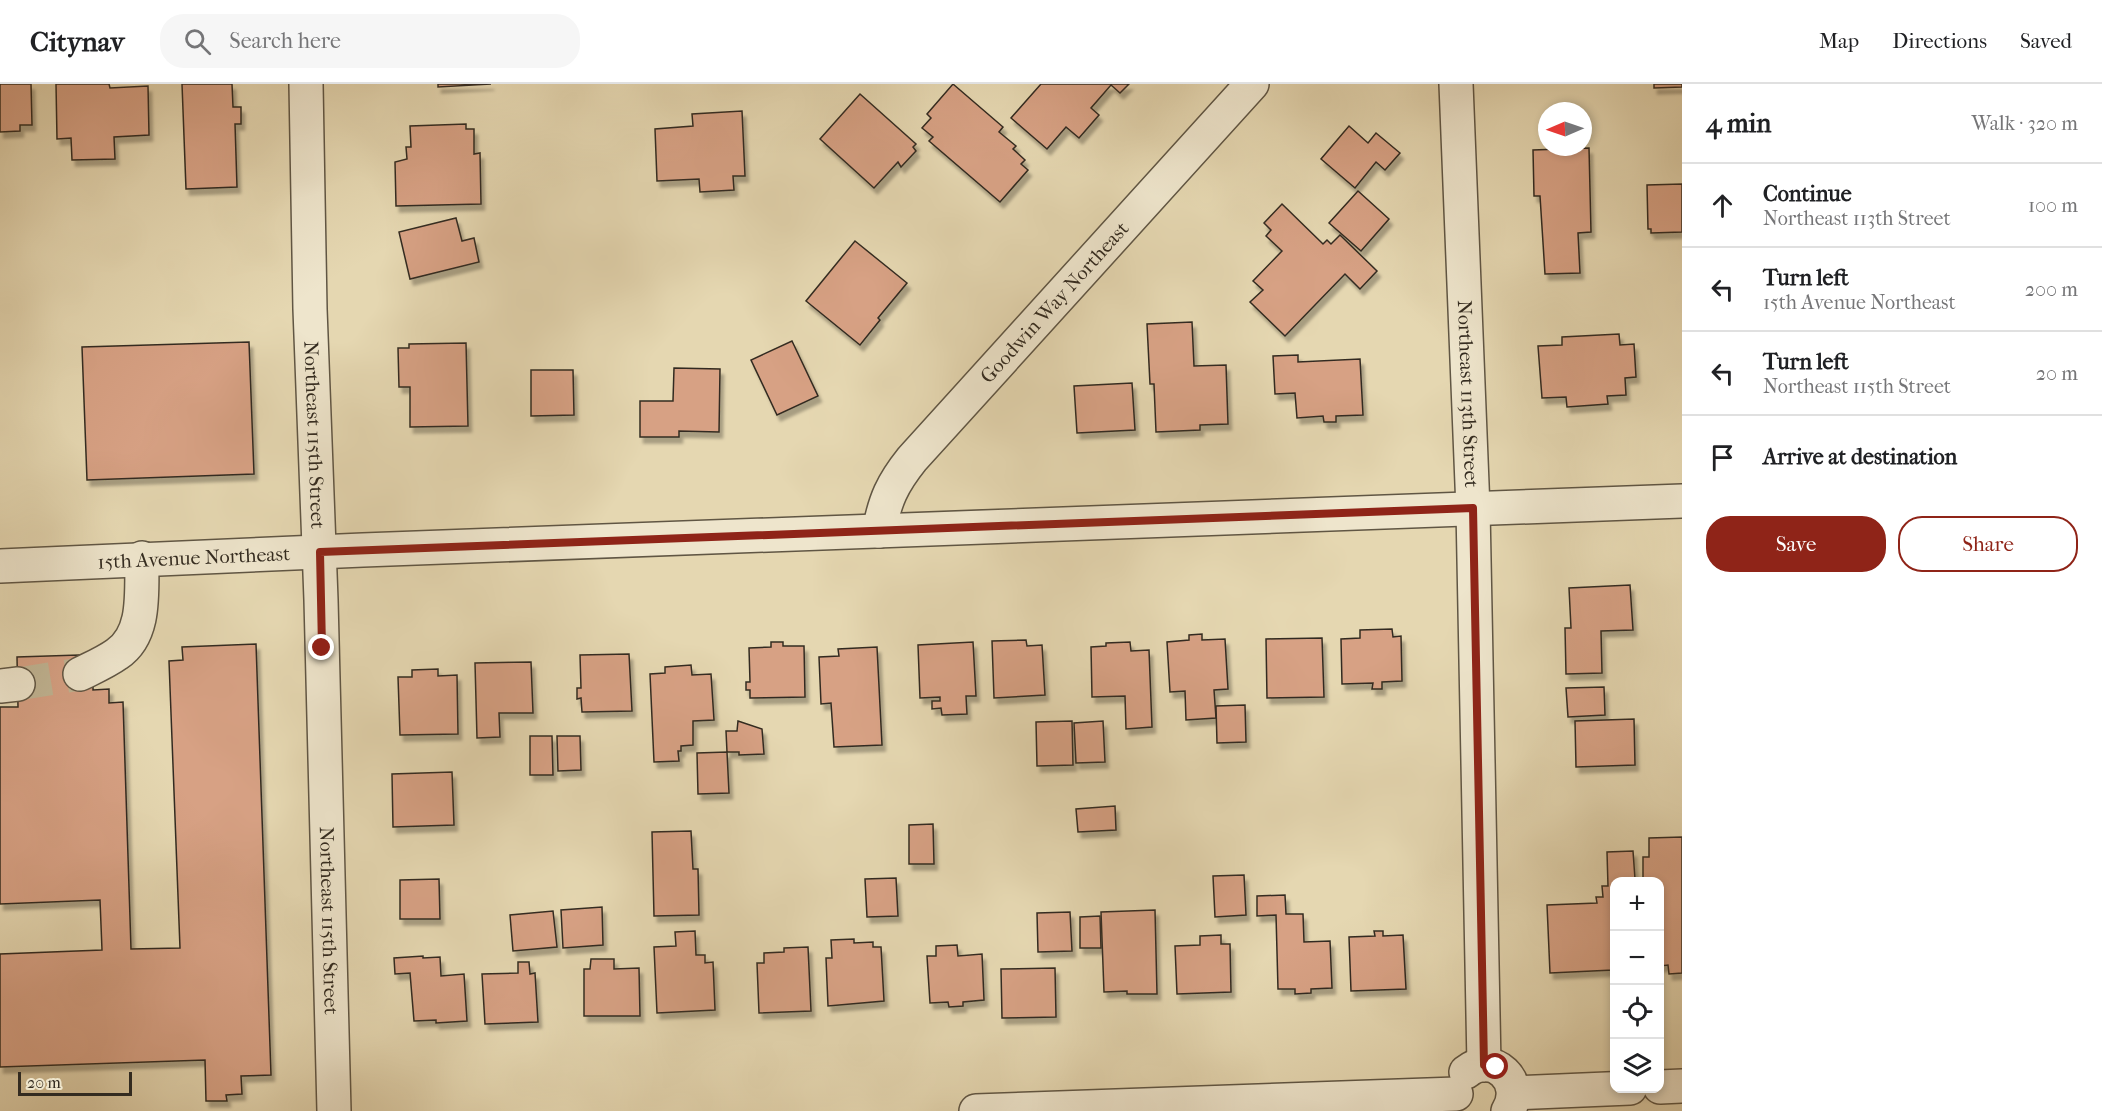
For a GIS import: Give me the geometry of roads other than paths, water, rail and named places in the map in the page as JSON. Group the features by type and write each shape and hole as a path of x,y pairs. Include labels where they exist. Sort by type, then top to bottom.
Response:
{"street":[{"name":"Northeast 115th Street","path":"306,84 310,309 320,552 334,1111"},
{"name":"Goodwin Way Northeast","path":"879,531 884,504 891,488 912,459 1252,84"},
{"name":"Northeast 113th Street","path":"1456,84 1473,508 1484,1065"},
{"name":"15th Avenue Northeast","path":"0,566 142,558 1682,501"},
{"path":"80,674 118,654 135,636 141,603 142,558"},
{"path":"976,1111 1459,1102 1458,1082 1463,1074 1470,1069 1484,1065 1496,1067 1511,1080 1511,1102 1610,1091"},
{"path":"1664,1087 1682,1086"}],"tunnel":[{"path":"18,684 80,674"}]}
